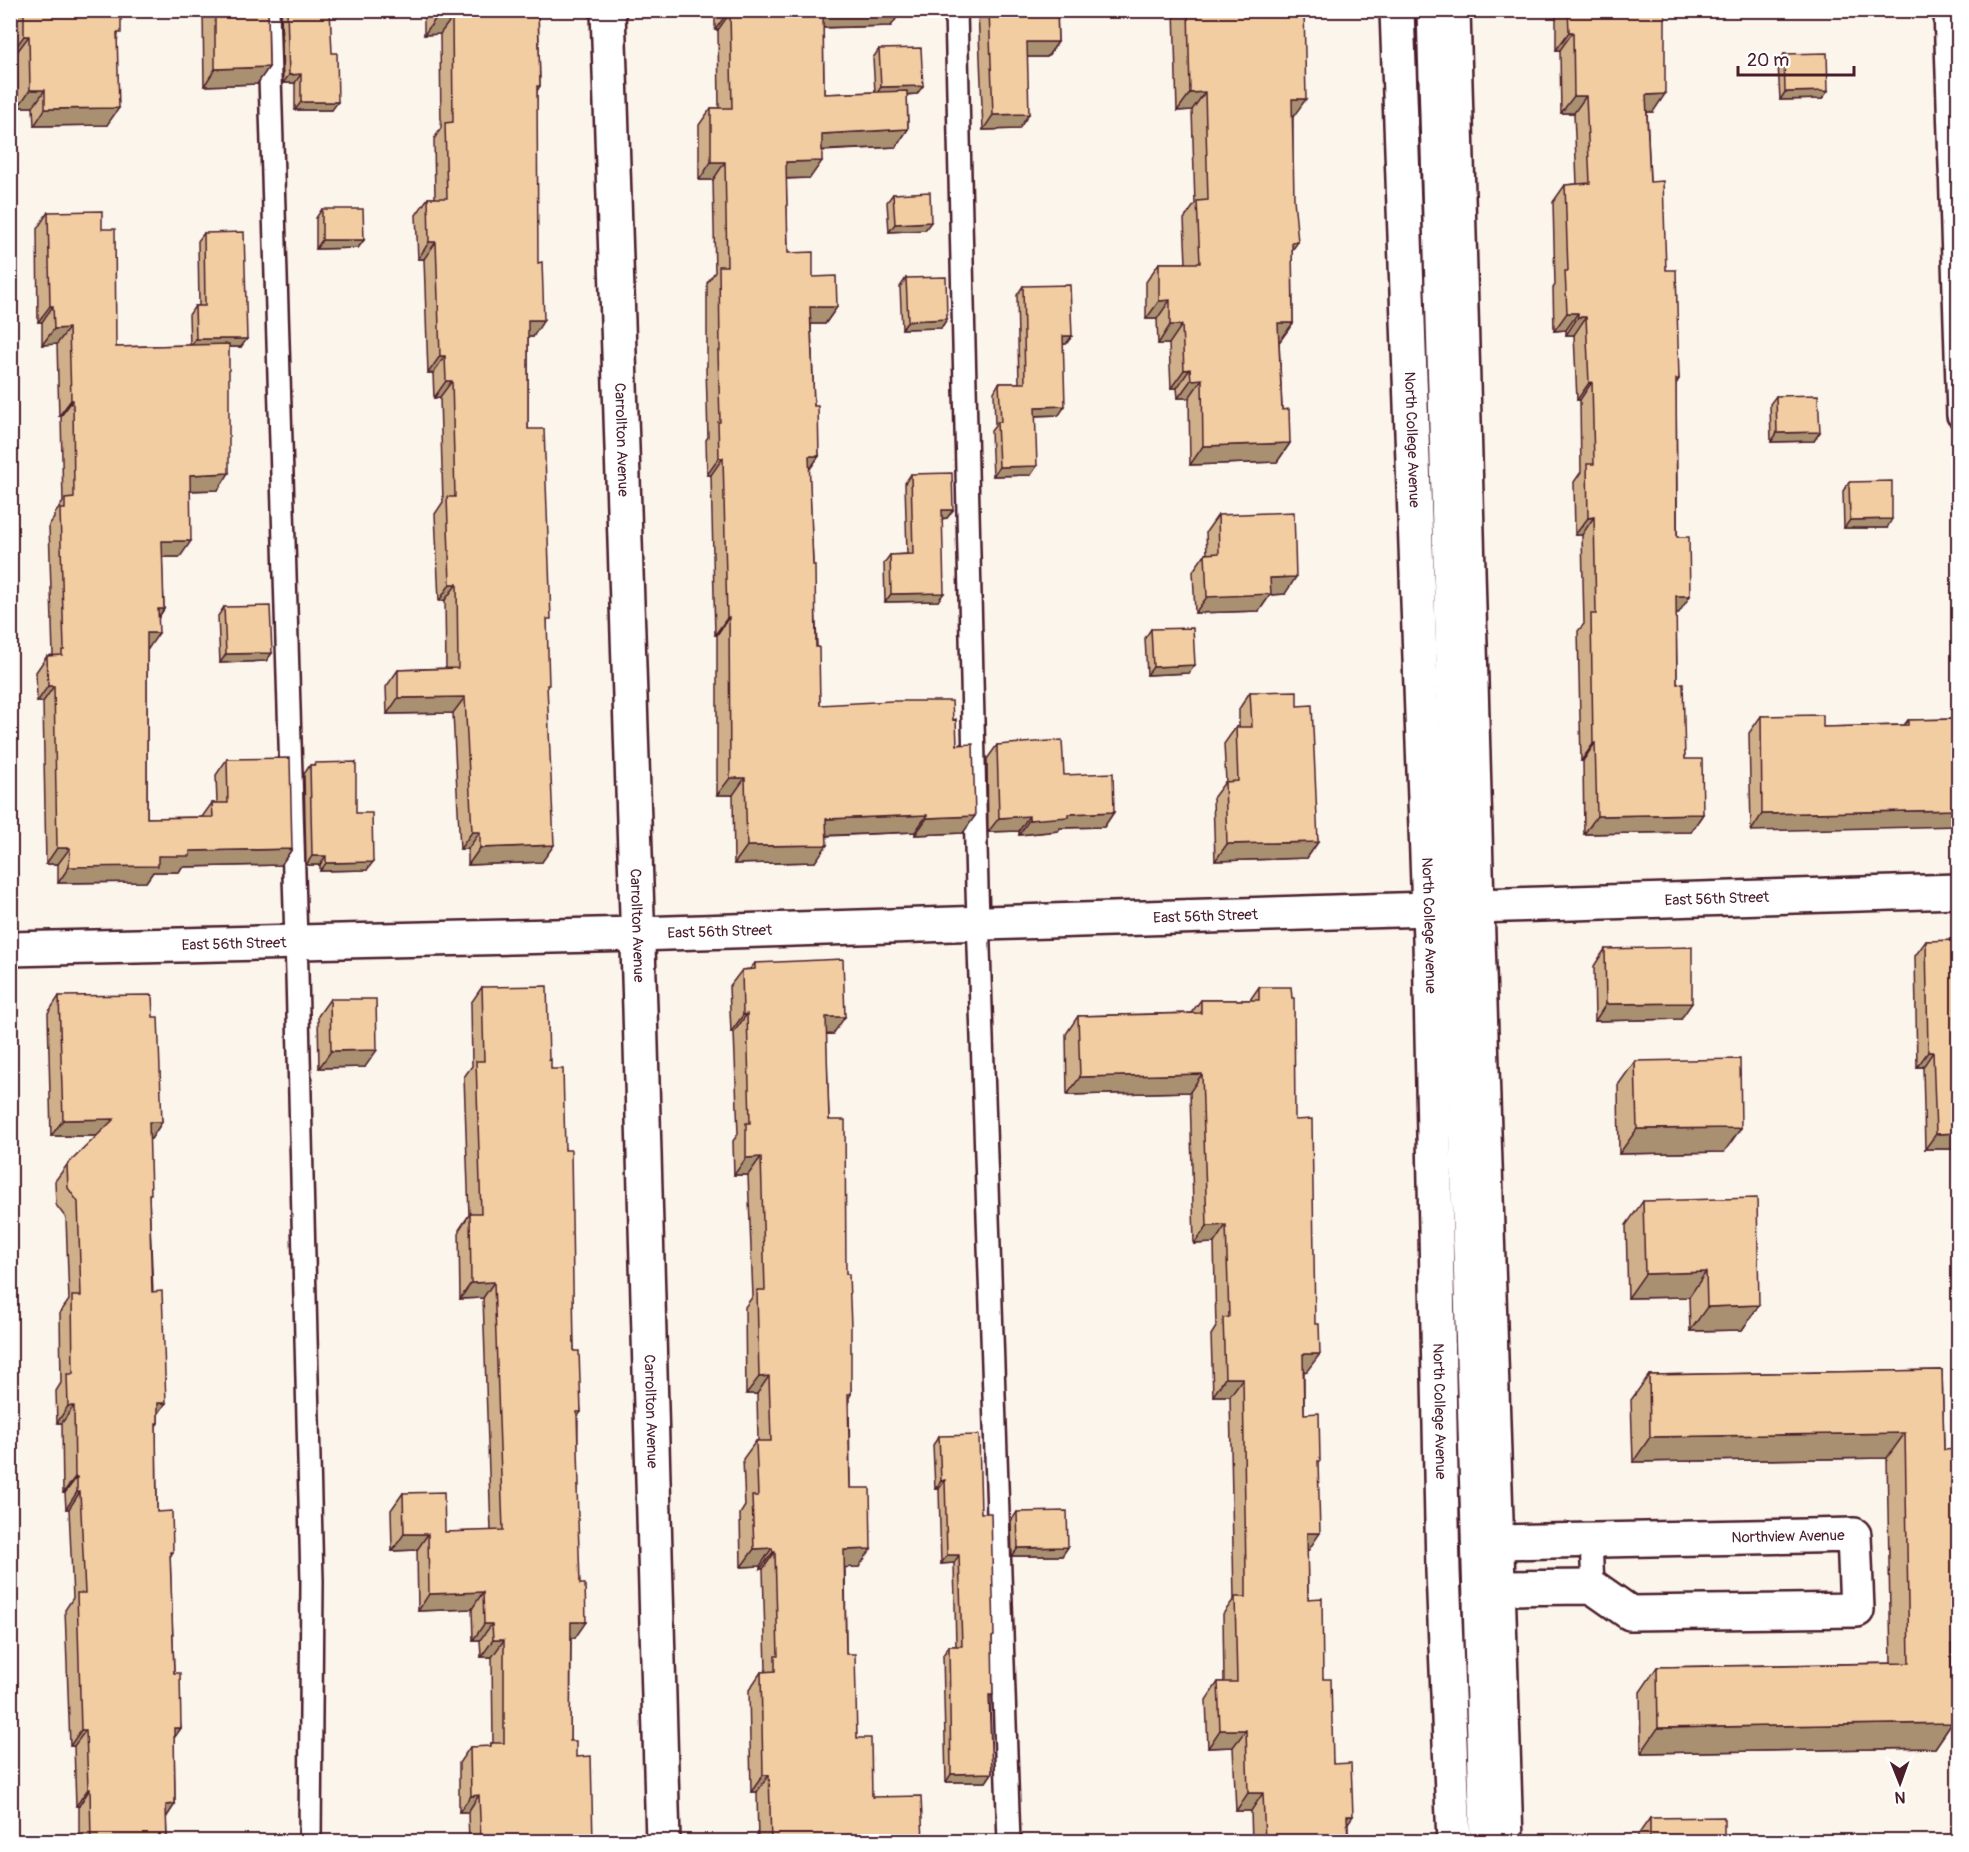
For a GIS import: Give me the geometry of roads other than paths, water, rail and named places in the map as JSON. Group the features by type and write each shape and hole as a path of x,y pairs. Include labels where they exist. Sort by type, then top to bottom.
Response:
{"street":[{"name":"Carrollton Avenue","path":"608,10 663,1842"},
{"name":"North College Avenue","path":"1397,10 1428,909 1443,1571 1454,1842"},
{"path":"1453,10 1477,906 1506,1842"},
{"name":"East 56th Street","path":"1477,906 1959,891"},
{"name":"East 56th Street","path":"10,949 637,934 1428,909"},
{"name":"Northview Avenue","path":"1498,1542 1854,1535 1857,1610 1630,1613 1593,1587"},
{"path":"1498,1588 1593,1587"}],"lane":[{"path":"268,10 296,942 312,1581 310,1842"},
{"path":"956,10 978,922 1010,1842"},
{"name":"North College Avenue","path":"1428,10 1482,1842"},
{"path":"1945,10 1959,416"},
{"path":"1591,1541 1593,1587"}]}
